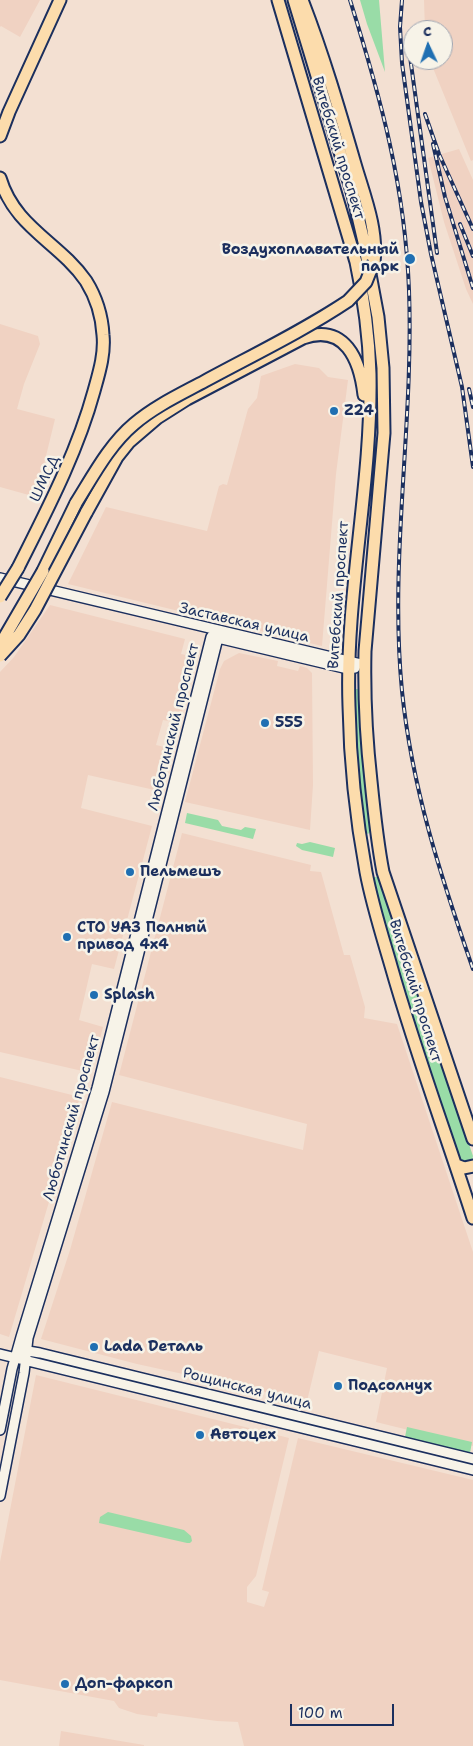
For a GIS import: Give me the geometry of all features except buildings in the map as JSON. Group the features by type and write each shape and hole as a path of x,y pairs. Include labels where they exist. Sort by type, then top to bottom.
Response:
{"main road":[{"path":"0,136 8,112 60,0"},
{"name":"Витебский проспект","path":"294,0 353,195 371,276 379,326 383,368 384,432 365,666 365,720 376,832 383,872 473,1139"},
{"path":"0,645 43,571 76,503 99,466 122,436 134,424 183,393 335,310 358,292 366,282 374,262 375,243 360,179 330,75 302,0"},
{"name":"Витебский проспект","path":"278,1 356,262 362,293 368,347 370,380 368,429 352,600 348,665 350,727 360,833 368,880 387,952 412,1037 456,1166 470,1195 473,1218"},
{"name":"ШМСД","path":"0,178 13,207 24,220 66,259 86,282 96,301 103,336 101,367 88,411 57,492 18,568 0,597"},
{"path":"0,656 19,635 35,610 117,457 129,442 157,418 187,399 310,335 324,334 337,338 348,348 360,368 368,429"},
{"path":"360,833 368,837 376,832"},
{"path":"456,1166 464,1168 473,1166"}],"street":[{"name":"Заставская улица","path":"0,578 217,634 348,665 365,666"},
{"name":"Люботинский проспект","path":"0,1496 27,1355 29,1334 104,1092 217,634"},
{"name":"Люботинский проспект","path":"0,1430 15,1357 97,1088 211,637 217,634"},
{"name":"Рощинская улица","path":"0,1354 15,1357 27,1355 473,1460"},
{"name":"Рощинская улица","path":"27,1355 473,1470"}],"shaded area":[{"path":"0,0 40,0 20,37 0,27"},
{"path":"424,0 473,0 473,160 471,161 434,70 453,70 453,20 425,20"},
{"path":"459,149 473,180 473,304 466,289 444,222 428,158"},
{"path":"0,324 38,336 40,344 24,384 17,409 55,419 36,497 0,487"},
{"path":"295,364 319,368 328,377 348,380 336,474 322,646 68,584 106,507 207,531 219,486 227,485 248,409 257,398 261,376"},
{"path":"50,605 185,639 181,654 196,657 179,723 163,720 156,745 173,749 163,790 159,791 88,775 81,808 152,826 114,969 92,964 79,1020 103,1027 91,1073 0,1052 0,672 14,657"},
{"path":"239,653 278,661 277,666 298,671 300,666 307,668 312,673 313,785 310,830 185,802 220,669 224,661"},
{"path":"182,833 311,865 310,871 321,872 344,955 350,955 365,1007 364,1018 397,1024 473,1252 473,1446 376,1422 387,1368 319,1351 307,1401 137,1364 41,1339 70,1250 112,1102 303,1150 307,1124 119,1075"},
{"path":"0,1077 80,1097 9,1337 0,1334"},
{"path":"36,1375 289,1438 256,1576 247,1587 247,1602 264,1607 269,1592 262,1590 298,1438 473,1480 473,1746 244,1746 238,1722 158,1713 157,1717 137,1714 119,1708 114,1701 0,1680 0,1562"},
{"path":"61,1731 144,1745 144,1746 59,1746"}],"green space":[{"path":"360,0 379,0 385,72 367,24"},
{"path":"354,689 359,689 360,727 370,832 368,834 365,832 359,778"},
{"path":"187,813 218,820 222,826 241,830 245,827 256,829 253,839 185,823"},
{"path":"310,842 335,848 333,857 302,850 296,846 297,843"},
{"path":"374,877 379,879 473,1156 472,1161 467,1164 460,1162 414,1026 373,881"},
{"path":"407,1427 472,1442 470,1453 405,1437"},
{"path":"108,1512 184,1530 191,1536 192,1541 187,1543 99,1523 100,1517"}],"railway":[{"path":"350,0 372,72 390,143 407,252 410,340 398,591 402,691 420,798 439,866 473,969"},
{"path":"402,0 400,27 402,63 421,202 462,387 473,467"},
{"path":"412,70 437,253"},
{"path":"425,114 439,154 473,229"},
{"path":"433,144 445,197 473,288"},
{"path":"460,224 473,256"},
{"path":"469,389 473,407"}],"place":[{"name":"Воздухоплавательный парк","path":"410,259"},
{"name":"Z24","path":"334,411"},
{"name":"555","path":"265,723"},
{"name":"Пельмешъ","path":"130,872"},
{"name":"СТО УАЗ Полный привод 4х4","path":"67,937"},
{"name":"Splash","path":"94,995"},
{"name":"Lada Dеталь","path":"94,1347"},
{"name":"Подсолнух","path":"338,1386"},
{"name":"Автоцех","path":"200,1435"},
{"name":"Доп-фаркоп","path":"65,1684"}]}
